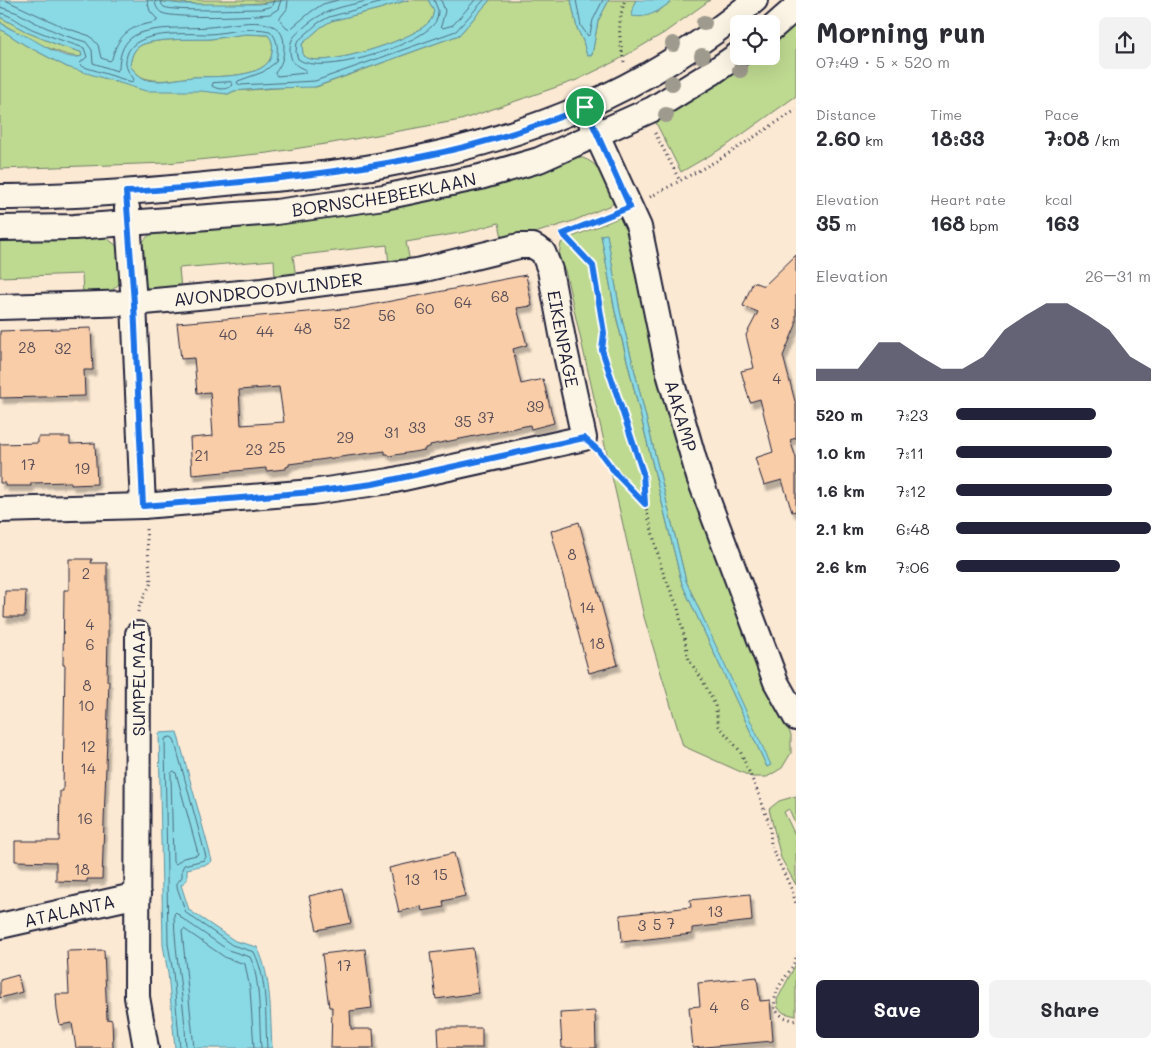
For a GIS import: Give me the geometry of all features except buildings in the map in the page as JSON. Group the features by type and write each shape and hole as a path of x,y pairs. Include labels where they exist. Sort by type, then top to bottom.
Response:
{"street":[{"name":"BORNSCHEBEEKLAAN","path":"0,197 126,192 280,178 382,166 470,147 521,132 585,107 643,79 690,50 755,0"},
{"path":"780,21 796,7"},
{"name":"BORNSCHEBEEKLAAN","path":"0,228 74,227 276,212 384,197 480,177 530,162 653,109 730,60"},
{"name":"AAKAMP","path":"585,107 639,227 669,373 699,477 776,682 796,718"},
{"path":"126,192 134,303 143,506"},
{"name":"AVONDROODVLINDER","path":"0,307 134,303 262,291 417,271 519,246 533,246"},
{"name":"EIKENPAGE","path":"533,246 543,252 550,270 584,438"},
{"path":"0,510 143,506 312,492 373,484 584,438"},
{"name":"SUMPELMAAT","path":"138,634 137,997 146,1048"},
{"name":"ATALANTA","path":"0,926 138,895"}],"path":[{"path":"624,63 619,42 619,28 625,0"},
{"path":"620,66 631,60"},
{"path":"533,246 630,207 720,159 796,110"},
{"path":"563,234 593,266 604,333 602,350 643,473 645,504 662,570 678,608 689,660 715,705 719,726 740,751 760,795 770,826 771,846 792,890 796,904"},
{"path":"584,438 599,451 617,475 645,504"},
{"name":"SUMPELMAAT","path":"138,634 138,607 151,583 143,506"},
{"path":"796,958 793,966 778,986 774,1002 775,1010 783,1017 796,1021"}],"green space":[{"path":"146,0 286,0 251,4 216,4"},
{"path":"408,0 428,0 434,10 430,21 409,35 377,48 343,57 317,60 303,56 302,44 321,27 331,21"},
{"path":"490,0 571,0 577,28 587,55 592,55 598,21 609,0 636,0 634,4 656,13 673,0 710,0 664,33 618,60 577,80 461,120 268,153 167,163 0,169 0,29 25,45 67,67 228,94 234,91 305,86 316,87 459,35"},
{"path":"796,13 796,96 726,146 681,172 655,121 731,65 780,65 780,27"},
{"path":"0,17 29,33 81,52 82,56 66,54 42,45 0,22"},
{"path":"245,34 268,35 272,43 272,53 269,62 251,72 239,75 160,81 143,77 130,66 135,50 143,44 172,40 210,39"},
{"path":"569,156 579,157 594,164 605,177 618,202 573,221 503,243 499,223 466,232 406,242 410,262 389,265 387,245 293,256 296,278 275,280 274,260 179,268 181,289 164,291 149,289 142,274 140,260 142,243 154,231"},
{"path":"623,216 634,244 701,514 748,642 791,735 791,753 782,768 767,777 752,777 683,746 644,617 565,270 559,270 558,261 561,243","holes":["601,235 607,235 620,311 686,581 770,765 767,767 682,584 615,312"]},
{"path":"0,233 103,235 117,246 119,253 119,284 109,293 83,295 82,274 0,277"},
{"path":"796,796 796,825 789,809 784,812 796,837 796,885 781,858 769,809 779,801"},
{"path":"796,964 796,1016 784,1013 778,1008 777,1000"}],"water":[{"path":"0,0 146,0 182,4 260,4 286,0 408,0 331,21 321,27 302,44 303,56 317,60 343,57 377,48 422,28 432,19 434,10 428,0 490,0 459,35 315,87 269,88 234,91 228,94 201,91 146,91 67,67 25,45 0,29 0,22 10,29 68,57 82,56 81,52 29,33 0,17","holes":["246,34 268,35 272,45 269,62 261,68 239,75 154,81 143,78 130,66 135,50 143,44 151,42 210,39"]},
{"path":"571,0 609,0 598,21 592,55 587,56 577,28"},
{"path":"636,0 673,0 654,13 638,17 632,16"},
{"path":"607,234 620,311 686,581 771,765 767,767 682,584 615,311 601,235"},
{"path":"177,732 212,861 208,864 187,869 187,880 181,885 189,910 235,941 257,947 268,983 272,1048 175,1048 168,973 163,945 159,733"}],"route":[{"path":"585,107 630,207 563,234 593,266 604,333 602,350 643,473 645,504 617,475 599,451 584,438 373,484 312,492 143,506 134,303 126,192 280,178 382,166 470,147 521,132 585,107"}]}
